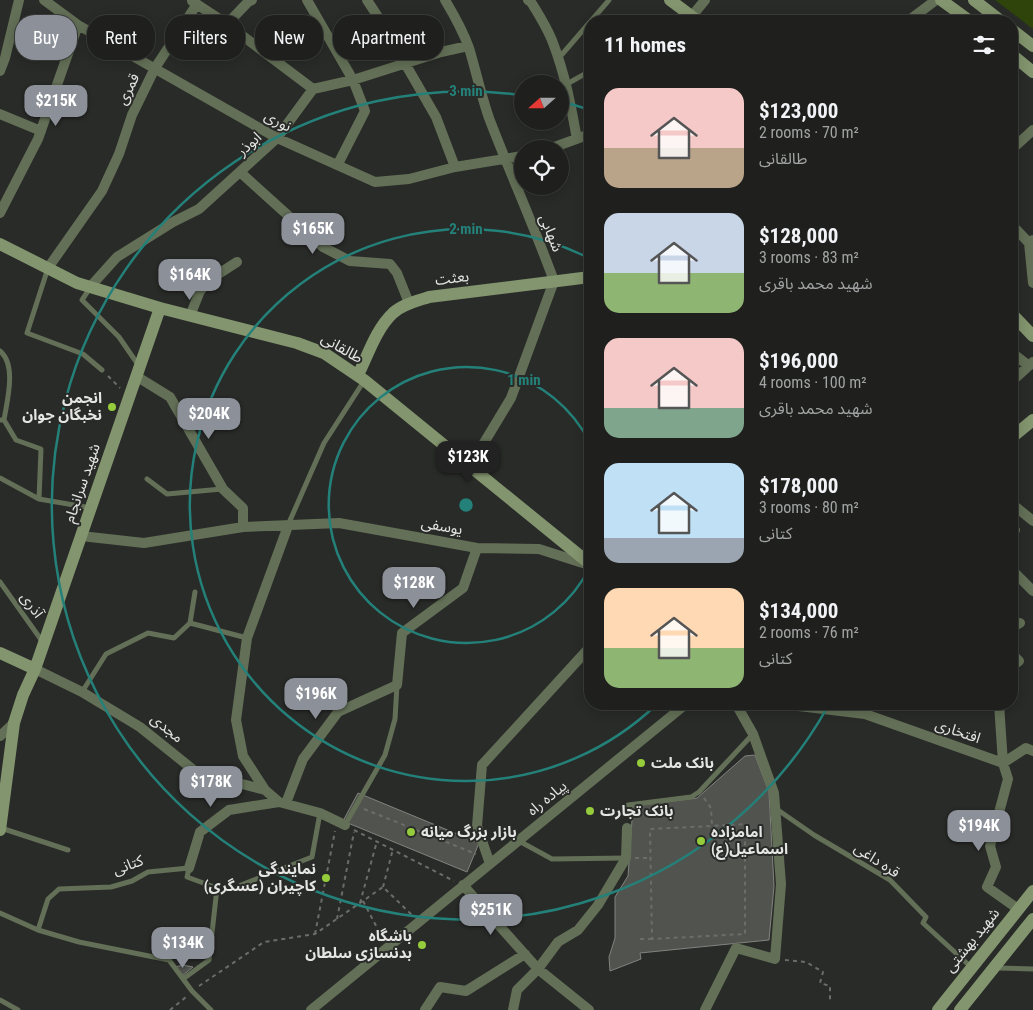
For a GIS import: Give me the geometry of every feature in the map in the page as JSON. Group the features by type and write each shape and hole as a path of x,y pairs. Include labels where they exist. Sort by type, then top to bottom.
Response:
{"street":[{"path":"0,71 19,0"},
{"name":"نوری","path":"44,0 78,25 277,138 375,182 409,179 455,167 514,158"},
{"path":"236,15 252,0"},
{"path":"307,0 353,80 365,111 338,164"},
{"path":"367,0 436,117 455,167"},
{"name":"شهابی","path":"445,0 468,46 489,116 554,281"},
{"path":"528,0 531,2 553,42 564,75"},
{"path":"670,0 691,15"},
{"path":"697,15 705,0"},
{"path":"916,15 936,0"},
{"path":"941,0 962,15"},
{"path":"194,2 214,15"},
{"name":"قمری","path":"48,268 102,192 119,154 132,115 155,68 194,2"},
{"path":"973,15 978,3 994,15"},
{"path":"0,213 41,131 78,25"},
{"path":"1018,34 1033,46"},
{"path":"245,37 314,89 353,80 405,63 468,46"},
{"path":"1018,60 1033,72"},
{"name":"ابوذر","path":"90,287 117,257 199,209 277,138 314,89"},
{"path":"569,95 577,139"},
{"path":"0,114 41,131"},
{"path":"1018,144 1033,130"},
{"path":"569,142 584,136"},
{"path":"240,172 322,247 350,261 390,264 397,273 409,303"},
{"path":"1018,231 1031,242 1033,283"},
{"name":"طالقانی","path":"0,244 77,283 160,308 297,343 324,353 361,378 584,559"},
{"path":"190,316 200,291 209,280 237,262"},
{"name":"بعثت","path":"361,378 380,328 393,312 409,303 429,297 584,278"},
{"path":"470,466 511,398 554,281"},
{"name":"شهید سرانجام","path":"0,829 14,723 23,695 35,669 160,308"},
{"path":"1018,320 1033,336"},
{"path":"1018,356 1031,364 1018,376"},
{"path":"138,371 170,397 223,489 242,508 243,527"},
{"path":"1018,432 1033,420"},
{"path":"1018,509 1033,521"},
{"name":"یوسفی","path":"81,536 144,543 243,527 339,523 477,548 539,549 584,562"},
{"path":"265,790 243,756 236,720 247,638 288,526"},
{"path":"189,868 200,832 229,810 283,803 303,759 338,712 397,685 402,633 463,588 477,548"},
{"path":"1018,576 1033,590"},
{"name":"مجدی","path":"0,654 82,692 140,726 196,772 265,790 283,803 320,813 341,823"},
{"path":"490,864 478,826 482,765 584,654"},
{"name":"پیاده راه","path":"311,1010 679,710"},
{"path":"705,1010 736,948 775,959 781,884 774,793 753,734 740,710"},
{"name":"افتخاری","path":"832,710 865,714 1003,763"},
{"path":"1000,710 1003,763 1008,779 990,846 996,867 987,887 1018,909"},
{"path":"0,736 14,723"},
{"path":"1003,763 1026,748 1033,751"},
{"path":"513,1010 517,990 538,969 558,942 578,930 598,905 626,858 627,828"},
{"path":"463,885 538,969 589,1010"},
{"name":"شهید بهشتی","path":"938,1010 1033,891"},
{"path":"960,1010 1033,920"},
{"path":"425,1010 440,987 466,992 525,954"}],"lane":[{"path":"596,15 609,0"},
{"path":"558,59 584,29"},
{"path":"569,83 584,74"},
{"path":"48,268 27,333 83,354 102,370"},
{"path":"90,287 82,300 119,337 138,371"},
{"path":"0,351 7,362 10,384 2,420 16,440 41,449 39,499"},
{"path":"288,526 324,443 361,378"},
{"path":"0,478 39,499 91,508"},
{"path":"147,479 167,494 223,489"},
{"name":"آذری","path":"0,582 44,643"},
{"path":"82,692 106,654 148,633 174,638 190,623 195,592"},
{"path":"190,623 247,638"},
{"path":"341,823 356,806 384,754 395,720 397,685"},
{"path":"628,806 691,797 699,792 753,734"},
{"name":"قره داغی","path":"774,807 814,835 890,880 926,917 923,923 972,967"},
{"path":"241,885 312,857 320,813"},
{"path":"0,829 68,850"},
{"path":"519,841 552,859 626,858"},
{"path":"183,979 209,960 217,888 187,877 189,868"},
{"name":"کتانی","path":"38,930 48,900 59,889 111,887 132,881 148,872 189,868"},
{"path":"0,913 38,930 79,942 169,960 192,991 211,1010"},
{"path":"994,968 1033,969"},
{"path":"0,1000 18,1010"}],"path":[{"path":"102,370 129,397"},
{"path":"699,792 711,808 712,826"},
{"path":"356,806 480,856 490,864"},
{"path":"315,934 341,823"},
{"path":"640,939 652,939 745,934 745,824 650,829 652,939"},
{"path":"728,825 729,844"},
{"path":"338,919 354,830 463,885"},
{"path":"377,840 361,902 388,948"},
{"path":"170,1010 192,991 264,942 315,934 383,887 393,849"},
{"path":"626,858 651,858"},
{"path":"383,887 419,922"},
{"path":"775,959 806,962 823,972 820,983 830,986 830,1003"}],"green space":[{"path":"995,0 1033,0 1033,29 1018,18 1018,15 1015,15"}],"building":[{"name":"امامزاده اسماعیل(ع)","path":"755,755 769,792 774,886 769,940 640,953 641,959 610,971 609,957 615,938 615,897 628,876 633,806 697,798 745,756"},
{"name":"بازار بزرگ میانه","path":"358,793 479,843 467,872 343,821"},
{"path":"183,965 193,967 182,976 175,967"}],"place":[{"name":"انجمن نخبگان جوان","path":"112,407"},
{"name":"بانک ملت","path":"641,763"},
{"name":"بانک تجارت","path":"590,811"},
{"name":"بازار بزرگ میانه","path":"411,832"},
{"name":"امامزاده اسماعیل(ع)","path":"701,841"},
{"name":"نمایندگی کاچیران (عسگری)","path":"326,878"},
{"name":"باشگاه بدنسازی سلطان","path":"422,945"}]}
